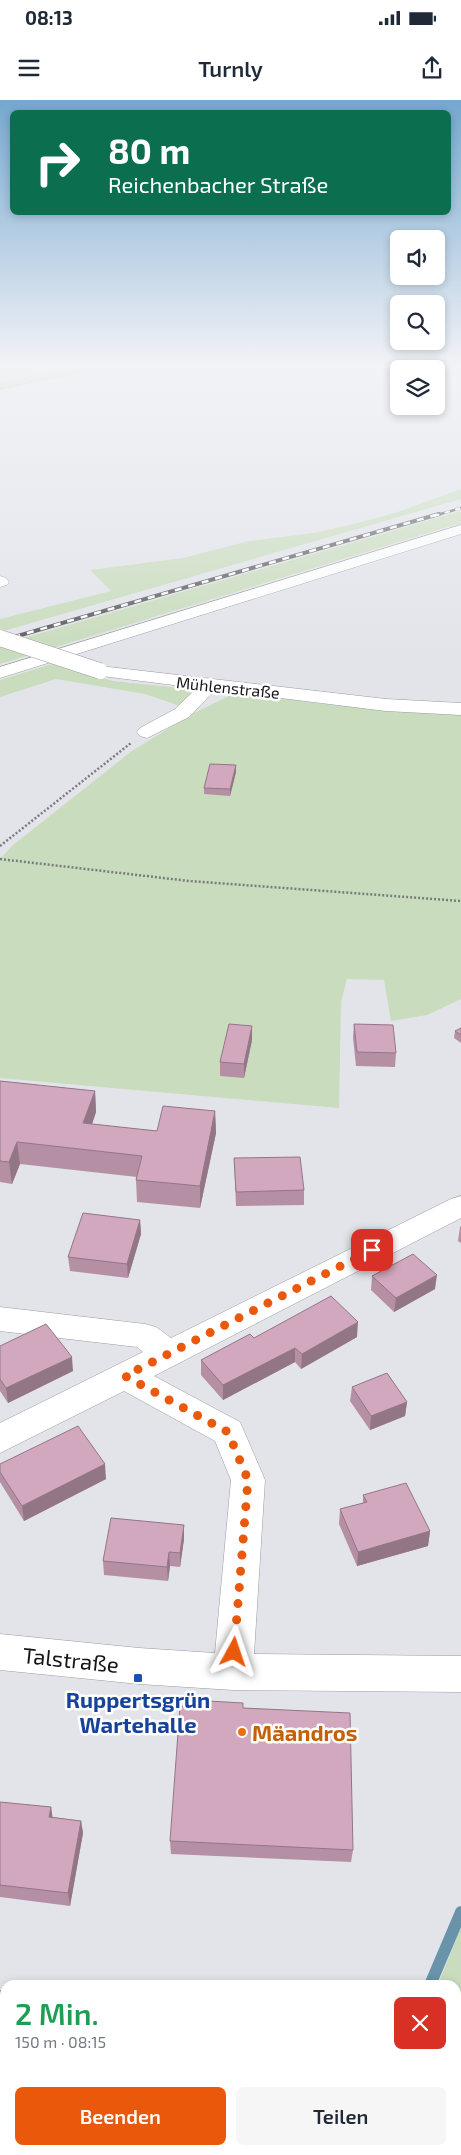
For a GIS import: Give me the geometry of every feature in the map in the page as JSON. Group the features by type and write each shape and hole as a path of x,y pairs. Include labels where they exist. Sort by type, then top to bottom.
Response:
{"street":[{"path":"0,673 461,529"},
{"name":"Mühlenstraße","path":"0,638 100,671 119,675 386,705 461,709"},
{"path":"147,732 182,713 211,684"},
{"path":"0,1439 461,1206"},
{"path":"0,1319 145,1336 168,1353"},
{"path":"125,1376 228,1432 248,1480 232,1672"},
{"name":"Talstraße","path":"0,1652 139,1666 232,1672 461,1674"}],"path":[{"path":"0,846 103,763 147,732"},
{"path":"0,859 188,881 461,901"}],"green space":[{"path":"461,489 461,499 0,632 0,619 111,591 90,570 183,558 249,541 313,533 395,513"},
{"path":"461,511 461,523 0,664 0,645"},
{"path":"52,664 113,681 189,689 191,694 180,706 145,694 56,679 0,697 0,680"},
{"path":"247,694 331,705 461,715 461,999 427,1015 391,1021 384,980 347,979 341,1002 339,1108 0,1078 0,859 13,845 132,751 192,714 229,696"},
{"path":"461,1927 461,1980 440,1980"}],"building":[{"path":"210,764 236,765 230,789 204,788"},
{"path":"229,1024 252,1026 244,1064 220,1062"},
{"path":"354,1024 393,1025 396,1053 357,1052"},
{"path":"461,1028 461,1035 455,1031"},
{"path":"0,1081 95,1091 83,1123 157,1131 163,1106 215,1111 200,1186 136,1180 142,1156 17,1142 9,1162 0,1161"},
{"path":"300,1157 304,1190 236,1192 234,1158"},
{"path":"83,1213 140,1220 127,1264 68,1257"},
{"path":"413,1254 437,1275 396,1298 372,1276"},
{"path":"331,1296 358,1322 302,1354 295,1348 223,1385 201,1360 250,1334 254,1338"},
{"path":"46,1324 72,1357 6,1388 0,1379 0,1346"},
{"path":"387,1373 407,1402 371,1416 352,1387"},
{"path":"78,1426 105,1464 22,1506 0,1472 0,1464"},
{"path":"406,1483 430,1531 358,1552 340,1509 367,1502 363,1495"},
{"path":"111,1518 184,1525 180,1553 169,1552 167,1567 103,1561"},
{"path":"208,1701 243,1703 243,1708 350,1713 353,1850 170,1841 180,1706 207,1707"},
{"path":"0,1802 51,1807 49,1817 81,1821 68,1893 0,1885"}],"waterway":[{"path":"432,1980 461,1912"}],"railway":[{"path":"434,516 461,508"},
{"path":"0,641 439,514"}],"place":[{"name":"Ruppertsgrün Wartehalle","path":"138,1678"},
{"name":"Mäandros","path":"242,1732"}],"route":[{"path":"234,1652 248,1480 228,1432 125,1376 372,1250"}]}
